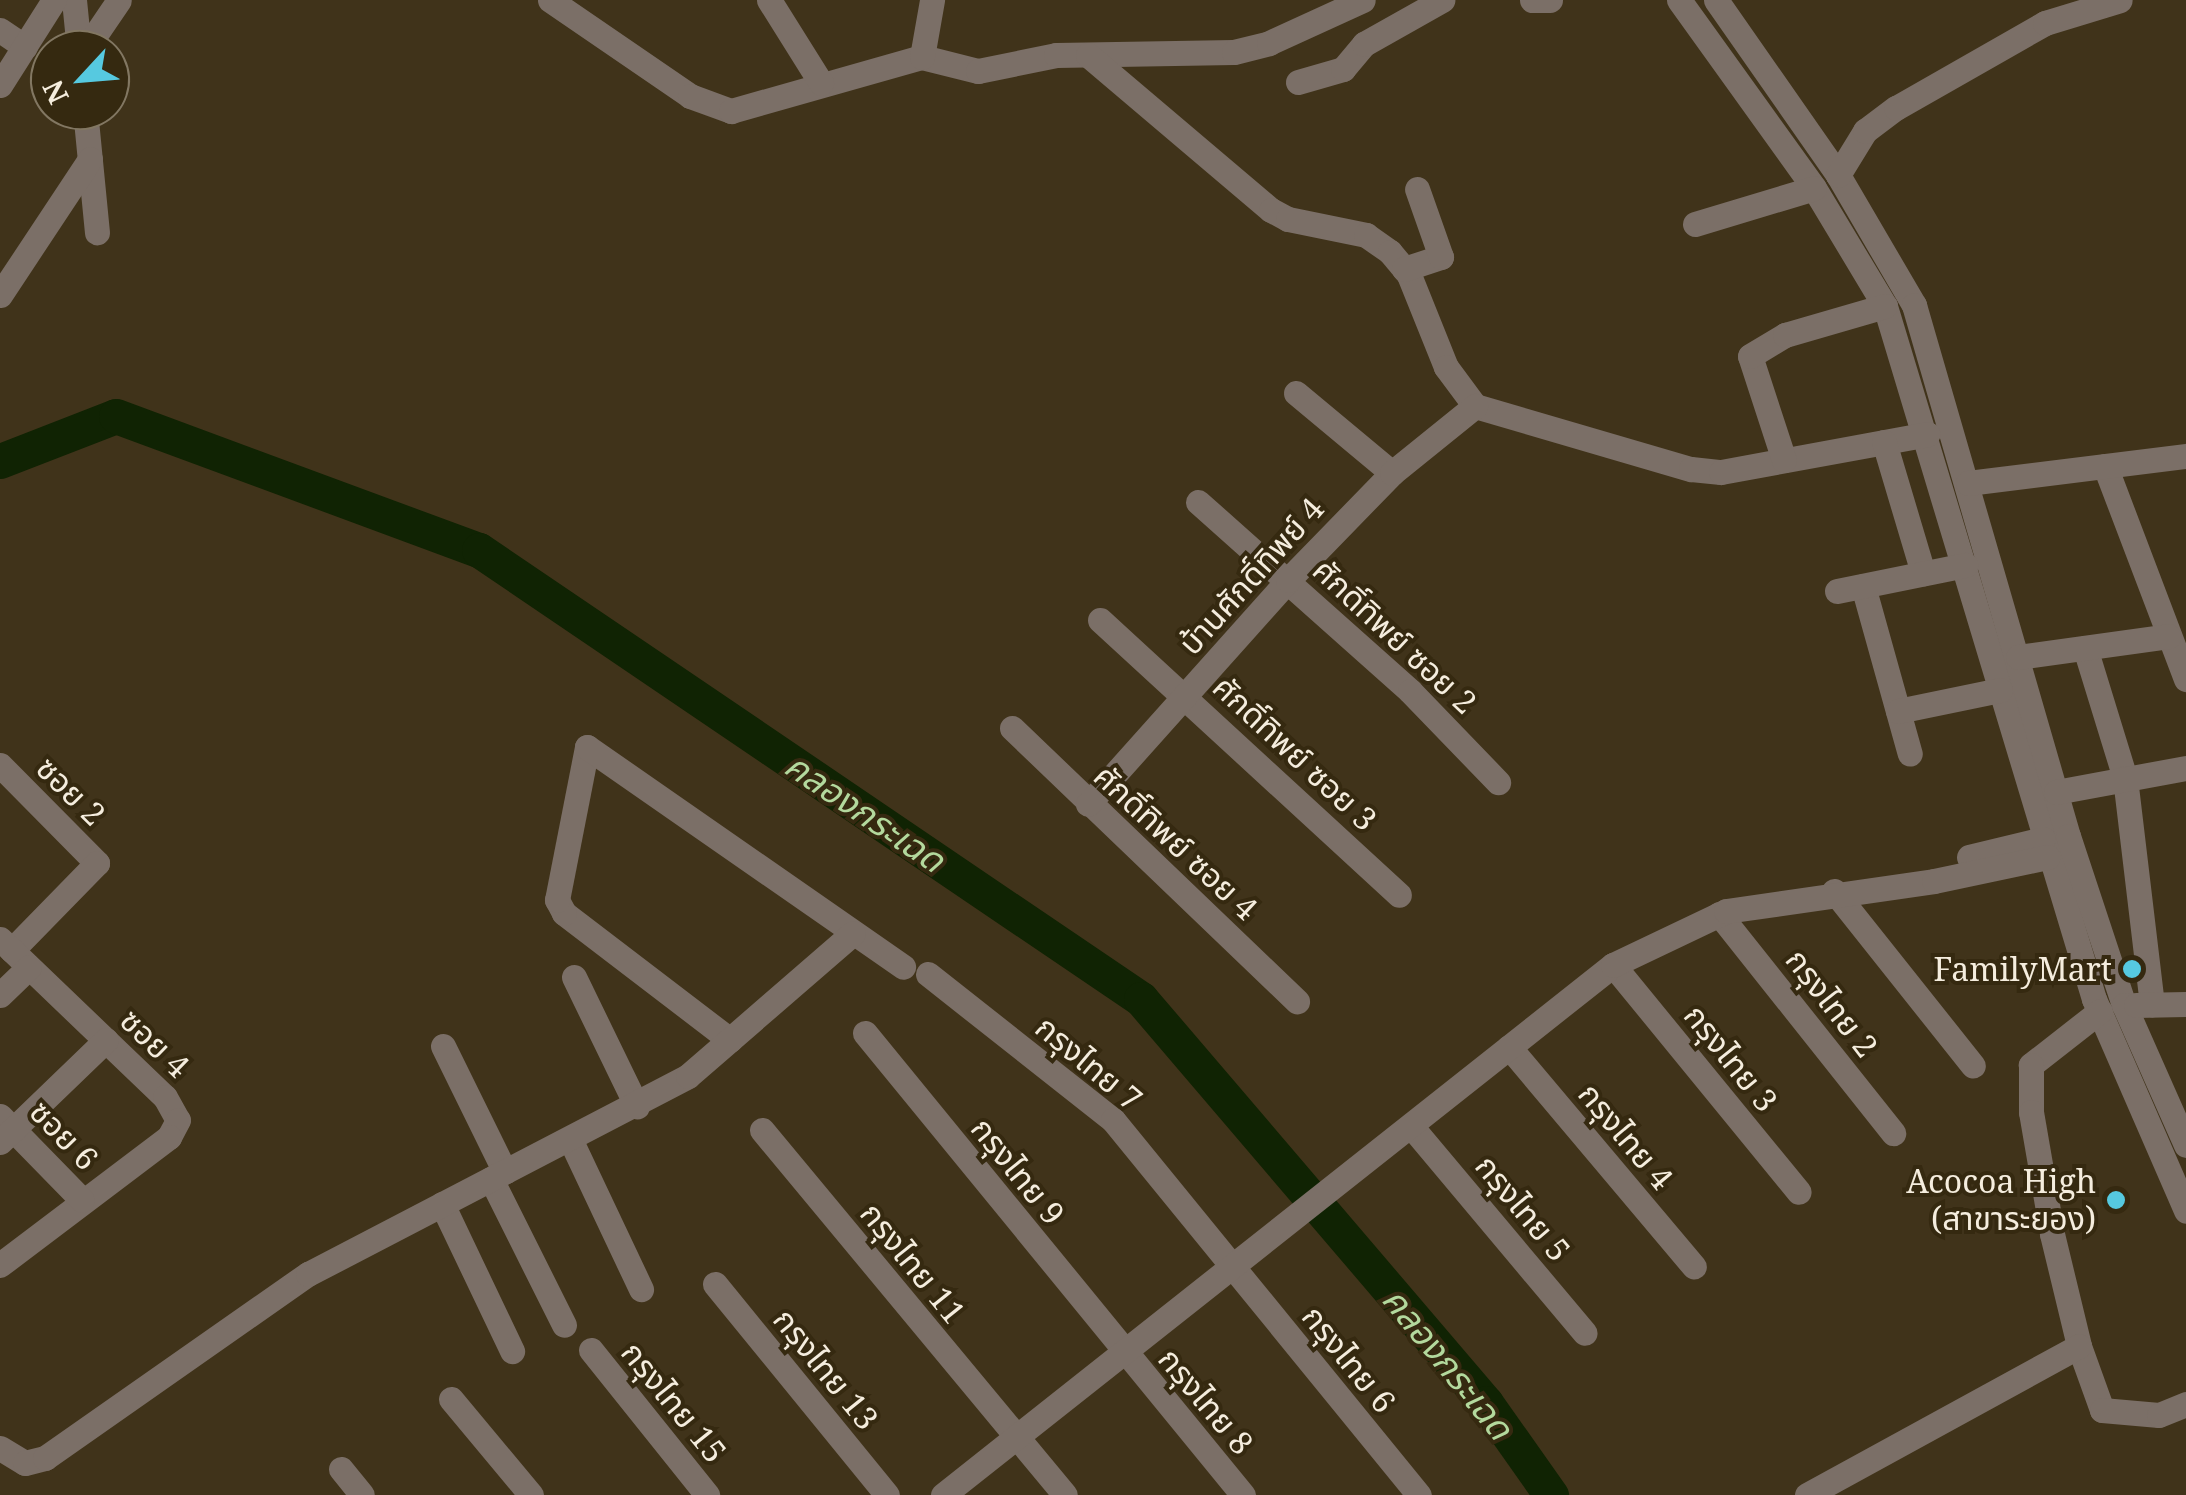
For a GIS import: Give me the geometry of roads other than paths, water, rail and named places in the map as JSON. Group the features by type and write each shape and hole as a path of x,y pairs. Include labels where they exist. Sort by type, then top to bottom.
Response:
{"street":[{"path":"0,85 54,0"},
{"path":"74,0 79,30"},
{"path":"97,30 119,0"},
{"path":"550,0 712,108 747,109 820,83 922,57 978,71 1088,55 1234,52 1268,43 1363,0"},
{"path":"769,0 820,83"},
{"path":"922,57 932,0"},
{"path":"1298,82 1343,69 1364,44 1442,0"},
{"path":"1532,0 1550,0"},
{"path":"1716,0 1838,175 1914,305 2056,792 2112,1008 2186,1146"},
{"path":"1838,175 1865,131 1896,108 2045,23 2120,0"},
{"path":"1691,5 1814,188 1885,306 1928,434 2045,848 2112,1008 2186,1210"},
{"path":"0,30 25,48"},
{"path":"1088,55 1272,210 1288,220 1366,234 1404,269 1446,367 1476,406 1691,470 1721,472 1928,434"},
{"path":"87,130 97,232"},
{"path":"0,294 90,160"},
{"path":"1694,224 1814,188"},
{"path":"1404,269 1441,257 1418,189"},
{"path":"1784,460 1750,356 1785,335 1885,306"},
{"path":"1296,393 1392,473"},
{"name":"บ้านศักดิ์ทิพย์ 4","path":"1088,804 1288,580 1392,473 1476,406"},
{"path":"1884,442 1922,574"},
{"path":"1968,483 2186,456"},
{"path":"2105,466 2186,680"},
{"name":"ศักดิ์ทิพย์ ซอย 2","path":"1198,502 1288,580 1498,782"},
{"path":"1910,754 1898,711 1850,588 1965,564"},
{"name":"ศักดิ์ทิพย์ ซอย 3","path":"1100,620 1399,895"},
{"path":"2018,658 2169,636"},
{"path":"2084,648 2125,778 2152,1004"},
{"path":"1898,711 2000,690"},
{"name":"ศักดิ์ทิพย์ ซอย 4","path":"1012,728 1297,1001"},
{"name":"กรุงไทย 7","path":"730,1040 564,914 557,900 587,747 852,933 916,970 1113,1120 1230,1264"},
{"name":"ซอย 2","path":"0,765 97,863 13,952"},
{"path":"2056,792 2186,768"},
{"path":"943,1495 1121,1350 1613,965 1719,914 1834,891 1934,881 2045,848"},
{"path":"1834,891 1973,1066"},
{"name":"กรุงไทย 2","path":"1719,914 1893,1133"},
{"path":"0,1448 25,1463 45,1458 308,1274 637,1107 730,1040 852,933"},
{"path":"0,995 13,952"},
{"name":"ซอย 4","path":"0,1265 170,1137 178,1120 172,1104 13,952"},
{"name":"กรุงไทย 3","path":"1613,965 1799,1192"},
{"path":"574,977 637,1107"},
{"path":"2186,1004 2112,1008 2031,1065 2031,1112 2079,1346 2102,1410 2159,1415 2186,1404"},
{"name":"กรุงไทย 9","path":"865,1033 1121,1350"},
{"path":"5,1130 106,1040"},
{"path":"443,1046 564,1324"},
{"name":"กรุงไทย 4","path":"1509,1047 1694,1267"},
{"name":"กรุงไทย 5","path":"1411,1126 1585,1332"},
{"name":"ซอย 6","path":"5,1130 82,1200"},
{"name":"กรุงไทย 11","path":"762,1130 1065,1495"},
{"path":"571,1141 640,1289"},
{"path":"442,1204 512,1351"},
{"name":"กรุงไทย 6","path":"1230,1264 1418,1495"},
{"name":"กรุงไทย 13","path":"715,1284 886,1495"},
{"path":"1807,1495 2079,1346"},
{"name":"กรุงไทย 15","path":"591,1350 707,1495"},
{"name":"กรุงไทย 8","path":"1121,1350 1242,1495"},
{"path":"451,1399 531,1495"},
{"path":"340,1469 362,1495"}],"waterway":[{"name":"คลองกระเฉด","path":"0,461 116,416 479,550 1141,999 1486,1403 1551,1495"}],"place":[{"name":"FamilyMart","path":"2132,969"},
{"name":"Acocoa High (สาขาระยอง)","path":"2116,1200"}]}
